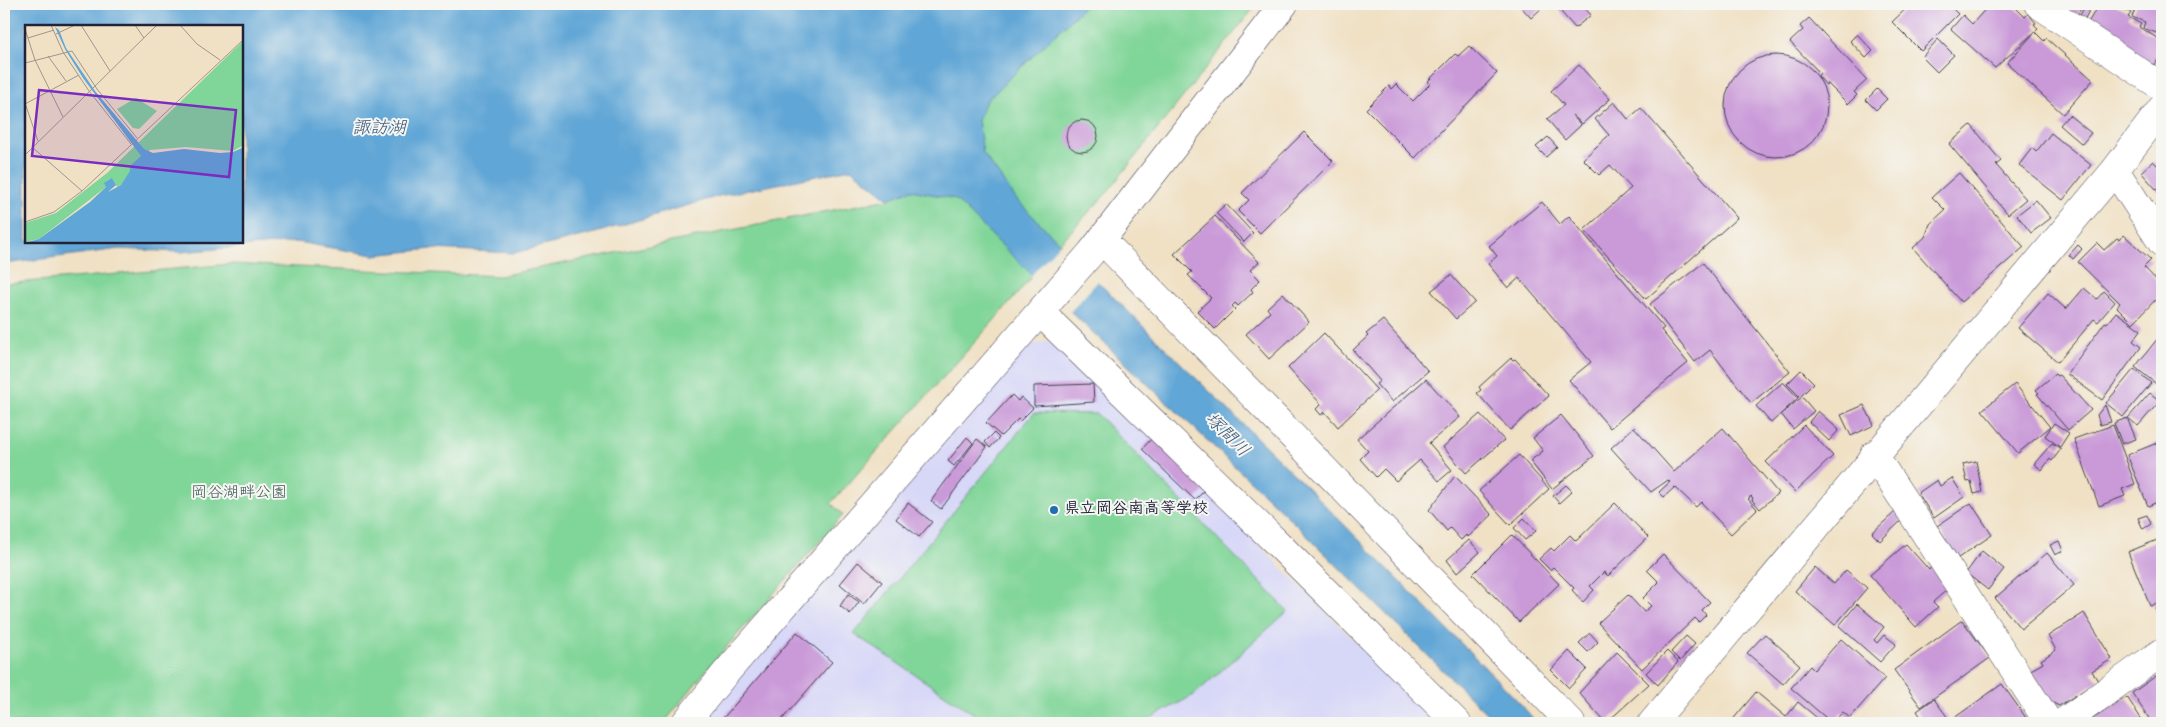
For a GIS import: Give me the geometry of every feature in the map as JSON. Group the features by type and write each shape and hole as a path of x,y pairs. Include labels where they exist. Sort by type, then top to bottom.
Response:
{"street":[{"path":"686,723 722,676 1097,246 1284,4"},
{"path":"2038,4 2162,87"},
{"path":"1652,723 1874,455 2115,170 2162,108"},
{"path":"2115,170 2162,243"},
{"path":"1097,246 1571,723"},
{"path":"1043,308 1457,723"},
{"path":"1874,455 2050,723"},
{"path":"2062,723 2162,652"}],"shaded area":[{"name":"県立岡谷南高等学校","path":"1055,341 1437,723 703,723 741,674 1026,345"}],"green space":[{"name":"岡谷湖畔公園","path":"1087,4 1257,4 1105,195 1060,243 1008,305 831,503 843,515 708,668 664,723 4,723 4,284 231,264 499,276 889,199 986,101"},
{"path":"1034,413 1097,414 1288,611 1194,695 1141,723 1007,723 977,716 854,634"}],"water":[{"name":"諏訪湖","path":"4,4 1087,4 986,101 978,120 983,153 1016,199 1306,486 1519,702 1537,723 1496,723 1283,512 1032,275 955,199 911,190 889,199 851,169 719,196 595,233 514,253 432,249 374,255 297,242 181,252 119,249 4,264"}],"pier":[{"path":"1062,241 1099,280 1070,312 1030,277"}],"building":[{"path":"1526,4 1545,5 1531,18 1522,8"},
{"path":"1581,4 1591,15 1575,28 1555,5"},
{"path":"1911,4 1951,4 1955,7 1953,9 1958,14 1921,51 1892,22"},
{"path":"1990,4 2012,4 2025,17 2028,14 2036,23 2034,24 2038,29 1995,68 1951,29 1963,15 1972,24"},
{"path":"2061,4 2084,4 2077,15"},
{"path":"2086,4 2093,4 2084,20 2079,17"},
{"path":"2099,4 2114,4 2131,13 2128,17 2141,24 2139,27 2162,41 2162,52 2155,65 2086,26"},
{"path":"2137,4 2162,4 2162,35 2143,28 2145,22 2132,17"},
{"path":"1809,18 1867,80 1854,92 1857,95 1848,104 1827,83 1826,85 1818,76 1820,73 1790,42 1803,30 1800,26"},
{"path":"2035,32 2044,41 2046,38 2093,80 2063,114 2007,63"},
{"path":"1857,34 1873,51 1866,58 1850,41"},
{"path":"1938,39 1954,55 1937,72 1922,57"},
{"path":"1469,46 1497,73 1415,158 1366,109 1389,86 1391,89 1396,84 1413,101 1430,84 1428,81 1455,54 1458,56"},
{"path":"1776,55 1796,59 1812,70 1823,86 1827,106 1823,126 1812,142 1796,153 1776,157 1756,153 1740,142 1729,126 1725,106 1729,86 1740,70 1756,59"},
{"path":"1579,65 1610,99 1582,124 1572,115 1581,125 1565,140 1547,119 1564,105 1551,91"},
{"path":"1877,89 1887,99 1876,110 1866,100"},
{"path":"1614,102 1628,119 1641,108 1737,218 1646,299 1584,230 1631,188 1610,165 1599,175 1583,159 1609,135 1595,119"},
{"path":"2069,115 2091,133 2082,144 2060,125"},
{"path":"1082,120 1088,121 1093,125 1097,130 1097,142 1093,147 1088,151 1082,152 1076,151 1071,147 1067,142 1066,136 1067,130 1071,125 1076,121"},
{"path":"1971,125 2001,161 1996,165 2026,199 2008,214 1949,144"},
{"path":"1304,132 1333,161 1260,233 1238,211 1249,200 1242,193"},
{"path":"2051,133 2091,165 2063,200 2019,165 2032,148 2036,152"},
{"path":"1548,137 1557,147 1546,157 1536,147"},
{"path":"2153,161 2160,168 2162,166 2162,196 2141,172"},
{"path":"1959,173 2024,247 1961,302 1913,248 1925,237 1930,224 1945,210 1932,197"},
{"path":"2036,200 2051,218 2031,233 2017,215"},
{"path":"1542,202 1560,224 1569,216 1664,328 1661,330 1688,363 1610,428 1569,380 1591,362 1519,278 1508,288 1488,264 1497,256 1489,246"},
{"path":"1226,204 1253,233 1244,242 1216,213"},
{"path":"1215,216 1259,262 1250,270 1260,280 1251,289 1253,292 1238,306 1235,303 1232,306 1235,309 1215,329 1197,311 1211,298 1188,275 1192,272 1174,254"},
{"path":"2124,235 2151,260 2144,267 2162,286 2162,293 2133,323 2117,307 2120,303 2078,262 2097,243 2104,250 2117,238 2120,240"},
{"path":"2078,245 2082,249 2073,259 2069,255"},
{"path":"1703,263 1790,372 1751,403 1710,350 1695,362 1650,304"},
{"path":"1451,275 1475,302 1456,319 1431,291"},
{"path":"2084,288 2097,299 2104,291 2115,302 2098,322 2094,319 2058,362 2018,328 2048,293 2066,309"},
{"path":"1283,293 1309,322 1269,359 1246,334 1270,312 1267,308"},
{"path":"2116,312 2141,330 2133,341 2141,347 2102,400 2067,374 2105,322 2107,323"},
{"path":"1383,320 1428,371 1392,402 1376,384 1380,381 1353,350 1368,336 1366,334"},
{"path":"1324,333 1377,390 1338,427 1325,412 1321,415 1316,409 1321,404 1288,368"},
{"path":"2162,333 2162,384 2160,387 2135,367"},
{"path":"1511,358 1515,359 1549,396 1510,430 1477,393 1481,390 1479,387"},
{"path":"2134,369 2151,383 2123,417 2106,403"},
{"path":"1801,370 1814,383 1800,397 1787,384"},
{"path":"2055,374 2059,375 2091,410 2068,430 2037,394 2039,393 2036,390"},
{"path":"1426,379 1460,417 1429,443 1452,470 1439,481 1420,460 1396,481 1384,469 1376,477 1360,459 1368,451 1357,439"},
{"path":"1783,382 1798,398 1771,423 1756,406"},
{"path":"1093,384 1094,402 1034,406 1034,386"},
{"path":"2015,384 2050,427 2018,453 1982,410"},
{"path":"2150,393 2160,401 2138,426 2128,418"},
{"path":"1012,395 1018,401 1021,397 1033,408 1020,421 1018,419 1001,436 986,423"},
{"path":"1802,397 1814,411 1793,429 1781,414"},
{"path":"1864,405 1874,425 1851,436 1841,415"},
{"path":"2105,405 2111,422 2100,425 2097,415"},
{"path":"1818,411 1839,430 1829,441 1809,422"},
{"path":"1480,414 1504,440 1466,473 1443,447"},
{"path":"1561,415 1594,456 1552,489 1530,461 1543,451 1533,438"},
{"path":"2127,418 2136,439 2122,444 2114,423"},
{"path":"2054,423 2069,433 2060,447 2045,436"},
{"path":"1804,425 1833,456 1795,492 1766,462"},
{"path":"2113,425 2135,484 2122,489 2125,496 2099,506 2074,439"},
{"path":"1634,427 1674,472 1723,428 1778,493 1760,509 1751,496 1748,499 1757,509 1731,534 1701,502 1696,507 1675,487 1664,497 1659,492 1670,482 1668,480 1651,492 1611,448"},
{"path":"994,433 999,438 990,448 985,442"},
{"path":"967,437 973,443 954,466 948,461"},
{"path":"1153,437 1206,489 1195,500 1142,449"},
{"path":"977,439 987,447 941,509 931,501"},
{"path":"2162,441 2162,500 2148,506 2127,455"},
{"path":"2052,443 2061,449 2042,470 2034,464"},
{"path":"1519,455 1549,489 1510,525 1479,491"},
{"path":"1976,461 1982,492 1974,494 1971,481 1967,482 1963,464"},
{"path":"1455,476 1492,515 1468,537 1466,535 1461,540 1450,528 1447,531 1429,510"},
{"path":"1952,478 1964,497 1934,518 1918,493 1937,480 1940,486"},
{"path":"1566,485 1572,491 1559,503 1553,496"},
{"path":"908,503 932,522 919,537 896,519"},
{"path":"1615,503 1648,537 1608,576 1604,572 1590,586 1594,590 1583,602 1572,590 1574,588 1553,567 1550,570 1539,559 1551,548 1554,551 1570,535 1576,541"},
{"path":"1971,503 1992,535 1958,558 1937,526"},
{"path":"1896,511 1903,519 1880,541 1872,533"},
{"path":"2147,515 2151,524 2143,529 2138,518"},
{"path":"1524,518 1536,531 1525,540 1514,528"},
{"path":"1512,535 1559,584 1519,622 1473,574"},
{"path":"1469,540 1480,552 1457,573 1447,560"},
{"path":"2157,540 2162,552 2162,601 2150,606 2128,552"},
{"path":"2059,541 2063,551 2055,555 2050,545"},
{"path":"1906,544 1929,570 1931,567 1949,588 1933,602 1938,607 1916,627 1870,575"},
{"path":"1982,551 2004,569 1988,590 1966,573"},
{"path":"2047,553 2074,585 2021,629 1995,598"},
{"path":"1663,554 1710,602 1702,610 1706,615 1699,622 1695,618 1642,669 1598,623 1628,595 1644,612 1651,606 1643,598 1659,582 1647,570"},
{"path":"858,562 882,582 864,604 840,584"},
{"path":"1815,567 1834,584 1846,570 1867,588 1835,625 1795,591"},
{"path":"848,594 859,602 850,614 840,606"},
{"path":"1857,604 1884,627 1874,640 1877,643 1884,635 1896,644 1880,662 1839,626"},
{"path":"2162,605 2162,625 2155,608"},
{"path":"2084,613 2112,659 2092,671 2098,681 2059,706 2051,702 2031,670 2043,663 2041,660 2056,650 2048,636"},
{"path":"1962,620 1990,658 1921,707 1894,670"},
{"path":"797,632 832,662 779,723 719,723"},
{"path":"1590,633 1598,642 1588,652 1579,643"},
{"path":"1765,634 1800,665 1783,684 1747,653"},
{"path":"1686,636 1695,644 1680,661 1671,652"},
{"path":"1841,639 1885,678 1850,718 1843,712 1832,723 1791,688 1810,666 1814,670"},
{"path":"1569,651 1587,669 1569,688 1551,670"},
{"path":"1667,651 1678,662 1658,685 1646,673"},
{"path":"1617,652 1649,684 1606,723 1579,693"},
{"path":"2156,676 2162,686 2162,723 2152,723 2132,693"},
{"path":"2002,684 2029,722 1947,723"},
{"path":"1756,692 1786,717 1798,702 1822,722 1730,723"},
{"path":"2127,697 2144,723 2086,723"},
{"path":"1934,699 1948,718 1941,723 1925,723 1917,711"},
{"path":"1917,717 1921,723 1908,723"}],"place":[{"name":"県立岡谷南高等学校","path":"1054,510"}],"water label":[{"name":"塚間川","path":"1226,436"}]}
